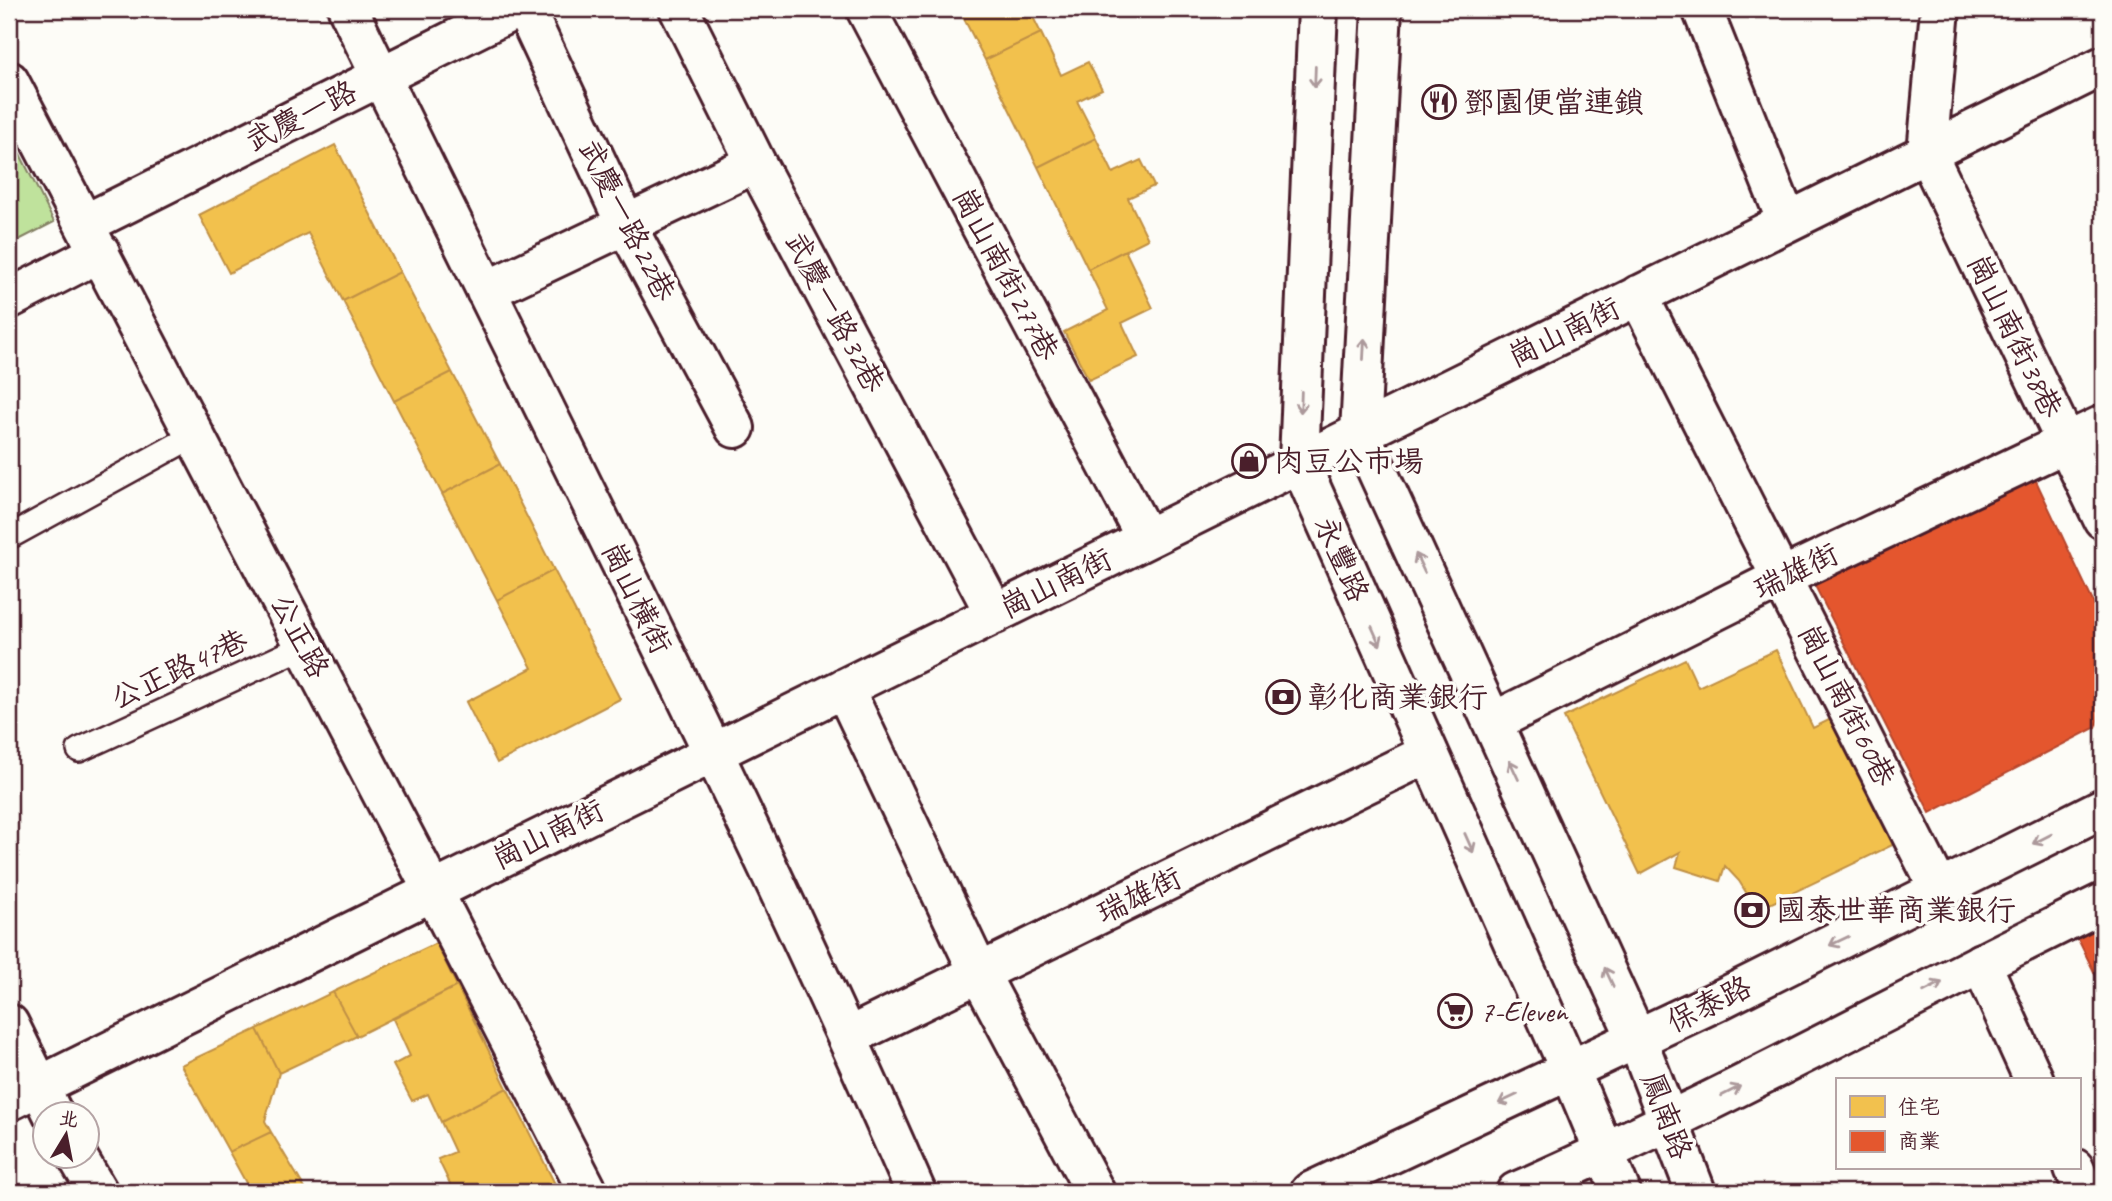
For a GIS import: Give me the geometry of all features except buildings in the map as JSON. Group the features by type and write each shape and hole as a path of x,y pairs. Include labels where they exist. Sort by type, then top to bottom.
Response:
{"street":[{"name":"崗山橫街","path":"348,9 713,752 848,1037 916,1192"},
{"name":"武慶一路32巷","path":"679,9 756,163 995,614"},
{"name":"崗山南街277巷","path":"866,9 1146,538"},
{"name":"永豐路","path":"1318,9 1299,461 1570,1070"},
{"path":"1382,9 1360,433 1637,1039"},
{"path":"1702,9 1787,222"},
{"path":"1927,153 1940,9"},
{"name":"武慶一路","path":"9,299 92,238 381,76 512,10"},
{"name":"武慶一路22巷","path":"512,10 735,428"},
{"name":"崗山南街","path":"33,1100 433,891 2103,65"},
{"name":"公正路","path":"9,81 588,1192"},
{"name":"崗山南街38巷","path":"1927,153 2103,519"},
{"path":"486,291 756,163"},
{"name":"崗山南街60巷","path":"1638,295 1940,891"},
{"name":"瑞雄街","path":"1493,722 1783,577 2103,425"},
{"path":"844,688 979,973 1095,1192"},
{"name":"瑞雄街","path":"848,1037 1429,753"},
{"name":"保泰路","path":"1310,1192 1637,1039 2103,808"},
{"path":"1516,1192 1670,1122 2103,903"},
{"path":"1981,963 2033,1078"},
{"path":"9,1024 33,1100"},
{"name":"鳳南路","path":"1637,1039 1696,1192"},
{"path":"1570,1070 1621,1192"},
{"path":"85,1170 98,1192"},
{"path":"2075,1170 2085,1192"}],"lane":[{"path":"9,537 195,435"},
{"name":"公正路47巷","path":"79,750 305,646"}],"green space":[{"path":"9,132 54,222 9,245"}],"place":[{"name":"鄧園便當連鎖","path":"1439,102"},
{"name":"肉豆公市場","path":"1249,461"},
{"name":"彰化商業銀行","path":"1283,697"},
{"name":"國泰世華商業銀行","path":"1752,910"},
{"name":"7-Eleven","path":"1455,1011"}]}
